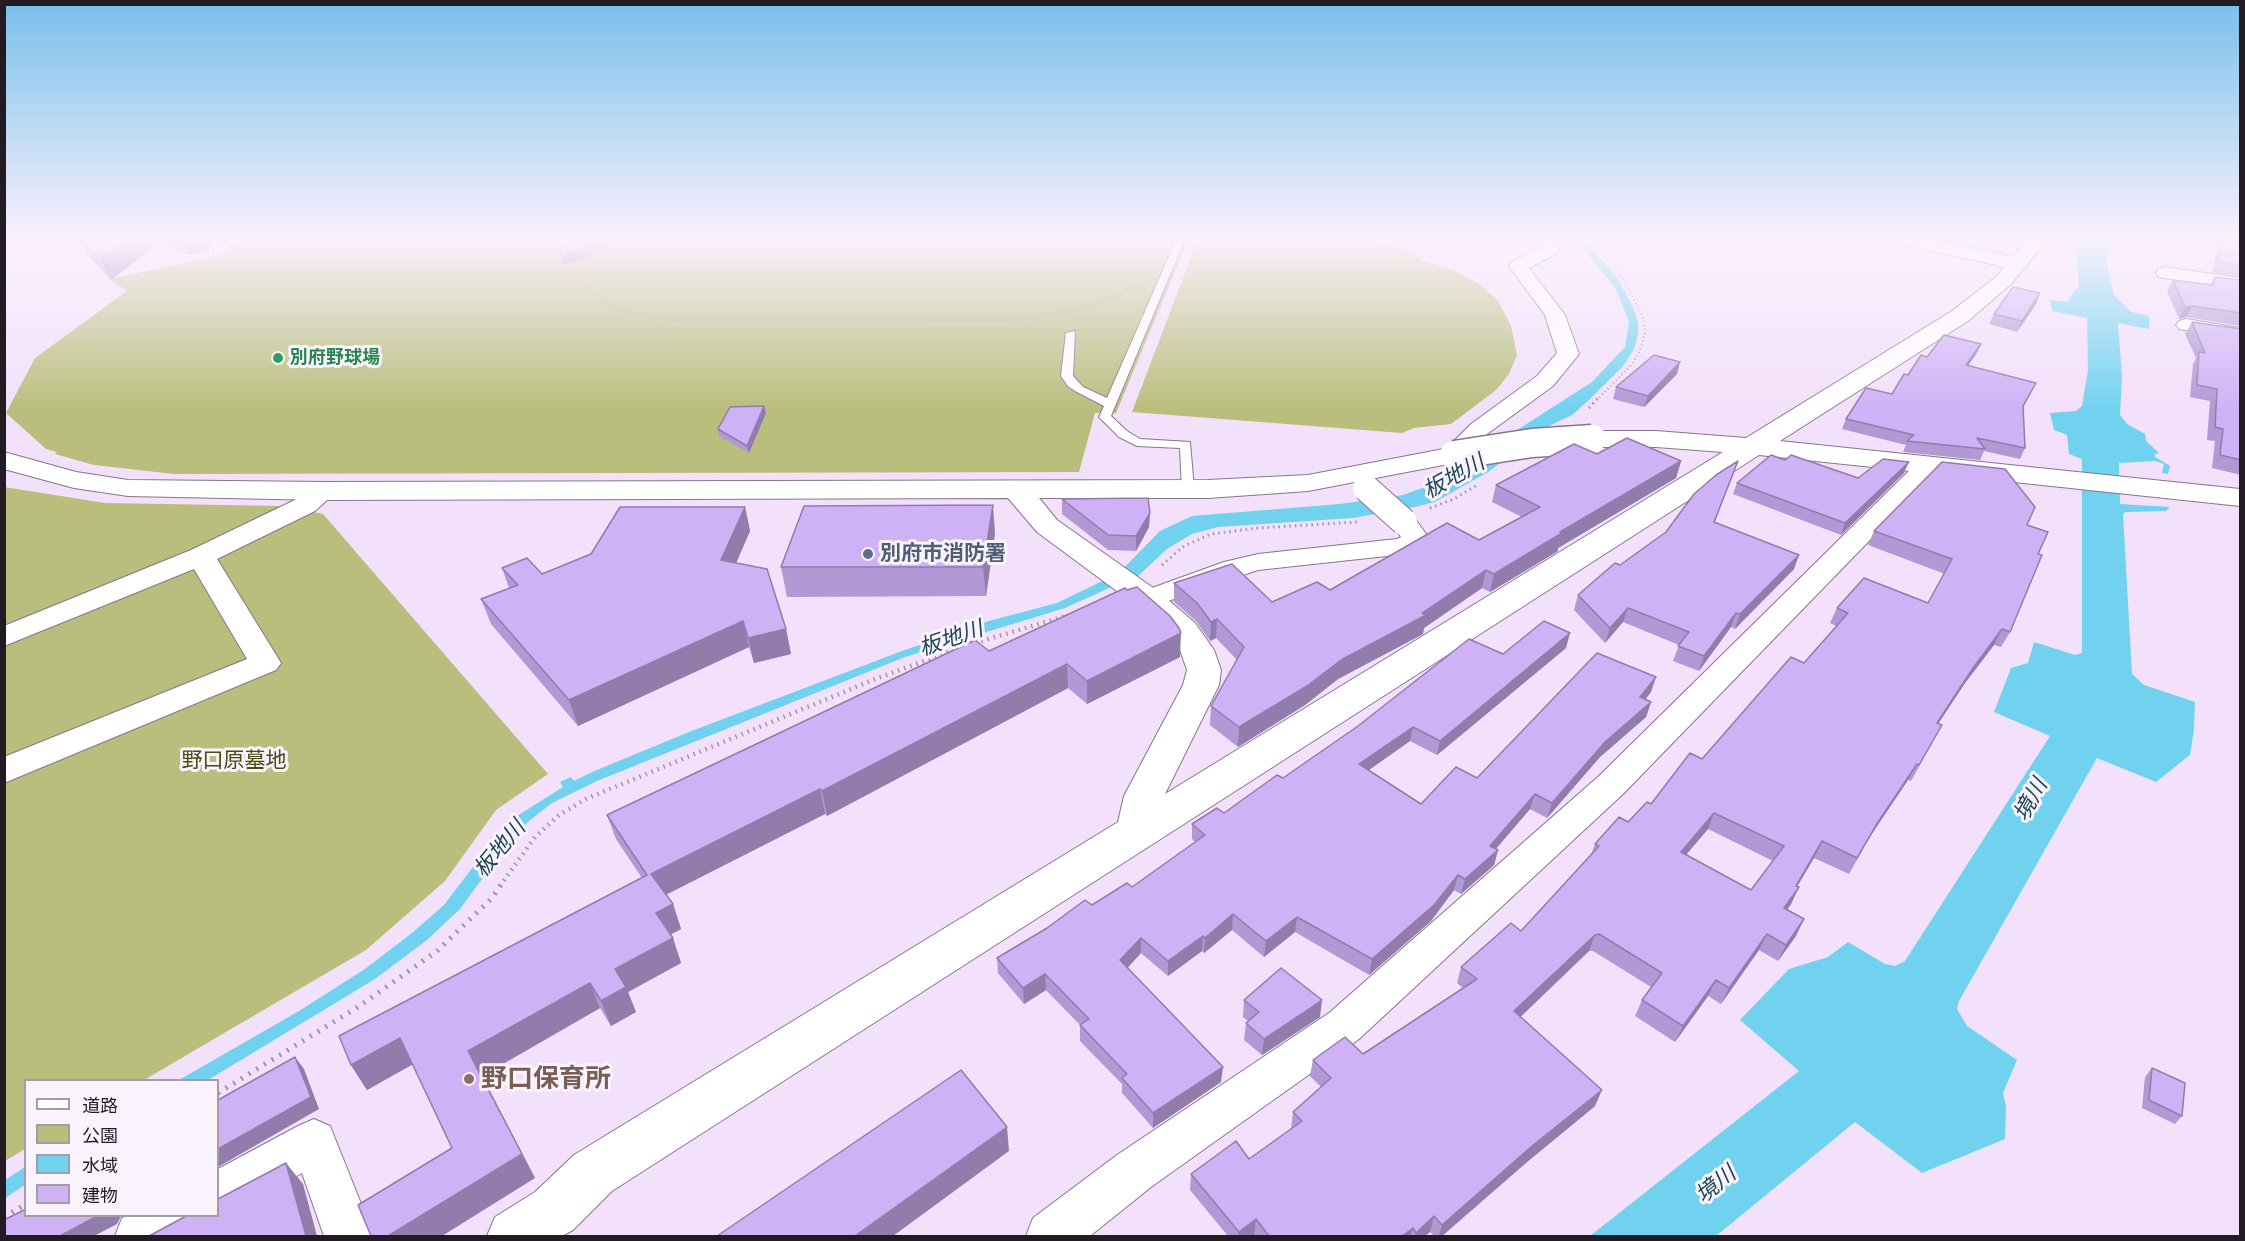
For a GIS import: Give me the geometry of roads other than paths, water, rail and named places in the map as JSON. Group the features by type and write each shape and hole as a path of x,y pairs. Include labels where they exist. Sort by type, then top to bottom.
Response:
{"street":[{"path":"1454,455 1479,429 1545,381 1568,354 1555,315 1539,294"},
{"path":"514,1236 554,1211 593,1173 1960,316 1987,294"},
{"path":"2186,325 2241,333"},
{"path":"4,460 74,480 128,488 324,491 1188,489 1359,482 1454,455 1524,444 1592,439 1656,439 1930,464 2241,498"},
{"path":"1051,1236 1134,1170 1344,1026 1611,785 1930,464"},
{"path":"1140,592 1258,562 1404,547 1412,543 1415,538 1404,522 1359,482"},
{"path":"1016,489 1047,526 1140,592 1183,630 1197,650 1204,670 1201,685 1143,796 1136,834"},
{"path":"4,637 201,556 306,505 324,491"},
{"path":"4,771 265,663 201,556"},
{"path":"219,1193 314,1141 349,1236"},
{"path":"140,1236 175,1217"}],"lane":[{"path":"1157,294 1105,417 1123,434 1137,442 1186,445 1188,489"},
{"path":"1071,333 1067,376 1079,389 1110,404"}],"water":[{"name":"板地川","path":"1618,294 1626,294 1638,322 1638,335 1634,349 1624,365 1572,415 1551,425 1488,472 1435,502 1353,518 1218,527 1192,534 1167,549 1134,580 1116,585 1065,608 905,657 597,781 552,803 529,821 510,841 460,909 427,940 375,979 210,1079 181,1079 299,1011 365,969 412,933 444,905 495,838 517,816 563,787 560,782 571,777 574,781 689,732 902,651 989,621 1057,603 1119,573 1160,531 1192,516 1340,504 1403,495 1433,484 1592,382 1625,347 1629,322"},
{"name":"境川","path":"2072,294 2114,294 2131,312 2149,316 2149,329 2118,323 2122,377 2120,415 2127,424 2145,434 2146,441 2159,453 2155,454 2155,457 2170,466 2168,474 2162,473 2164,464 2155,461 2119,463 2120,504 2170,507 2166,511 2123,514 2132,674 2144,685 2195,702 2194,729 2190,755 2156,782 2097,758 1959,1001 1957,1009 1967,1026 2017,1060 2003,1093 2006,1107 2005,1139 1922,1173 1855,1122 1716,1236 1590,1236 1799,1071 1740,1020 1789,969 1828,957 1848,942 1885,964 1895,966 1905,961 2050,736 1994,712 2011,668 2028,663 2034,642 2075,655 2082,653 2082,459 2069,454 2067,435 2054,430 2050,413 2076,411 2082,406 2088,370 2087,318 2052,311 2050,300 2068,302"},
{"path":"24,1168 24,1186 5,1198 5,1180"}],"place":[{"name":"別府野球場","path":"278,358"},
{"name":"別府市消防署","path":"868,554"},
{"name":"野口保育所","path":"469,1079"}],"park label":[{"name":"野口原墓地","path":"234,761"}]}
